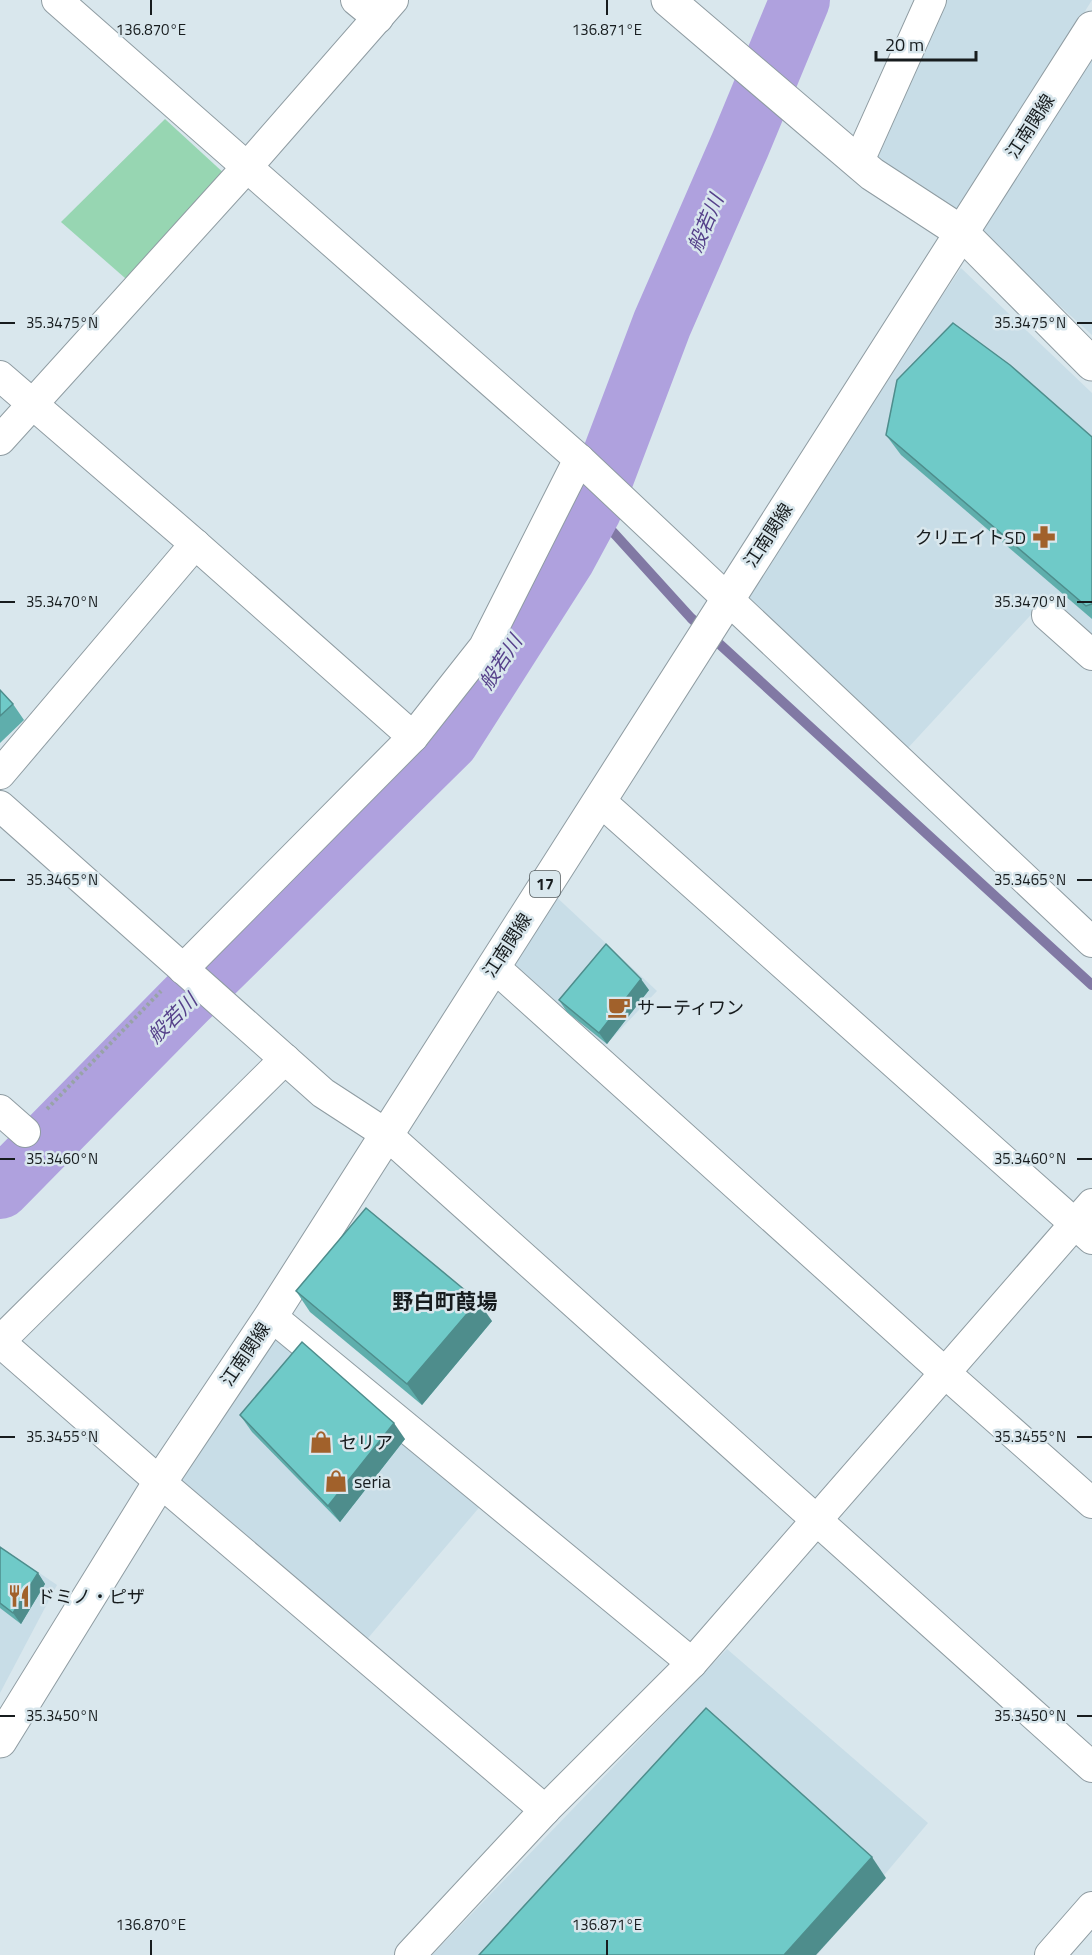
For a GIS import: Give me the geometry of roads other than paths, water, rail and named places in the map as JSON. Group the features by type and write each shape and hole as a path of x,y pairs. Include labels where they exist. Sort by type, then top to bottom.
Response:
{"main road":[{"path":"668,0 858,163 961,232 1092,364"},
{"name":"江南関線","path":"0,1741 160,1482 271,1316 1092,28"}],"street":[{"path":"57,0 579,459 1092,942"},
{"path":"858,163 931,0"},
{"path":"0,440 247,167 376,6"},
{"path":"0,376 195,544 413,737"},
{"path":"183,969 413,737 484,647 579,459"},
{"path":"0,774 195,544"},
{"path":"1047,615 1092,655"},
{"path":"410,1955 545,1810 692,1663 944,1372 1086,1222 599,800"},
{"path":"0,806 323,1093 386,1134 1092,1767"},
{"path":"493,966 1092,1503"},
{"path":"285,1059 0,1341 160,1482 545,1810"},
{"path":"0,1110 25,1132"},
{"path":"271,1316 692,1663"},
{"path":"1050,1955 1092,1907"}],"waterway":[{"name":"般若川","path":"0,1189 185,1001 449,741 565,559 592,509 662,324 800,0"},
{"path":"592,509 691,618 1092,985"}],"place":[{"name":"クリエイトSD","path":"1044,537"},
{"name":"サーティワン","path":"619,1007"},
{"name":"セリア","path":"321,1442"},
{"name":"seria","path":"336,1481"},
{"name":"ドミノ・ピザ","path":"19,1596"}],"district":[{"name":"野白町葭場","path":"445,1301"}]}
